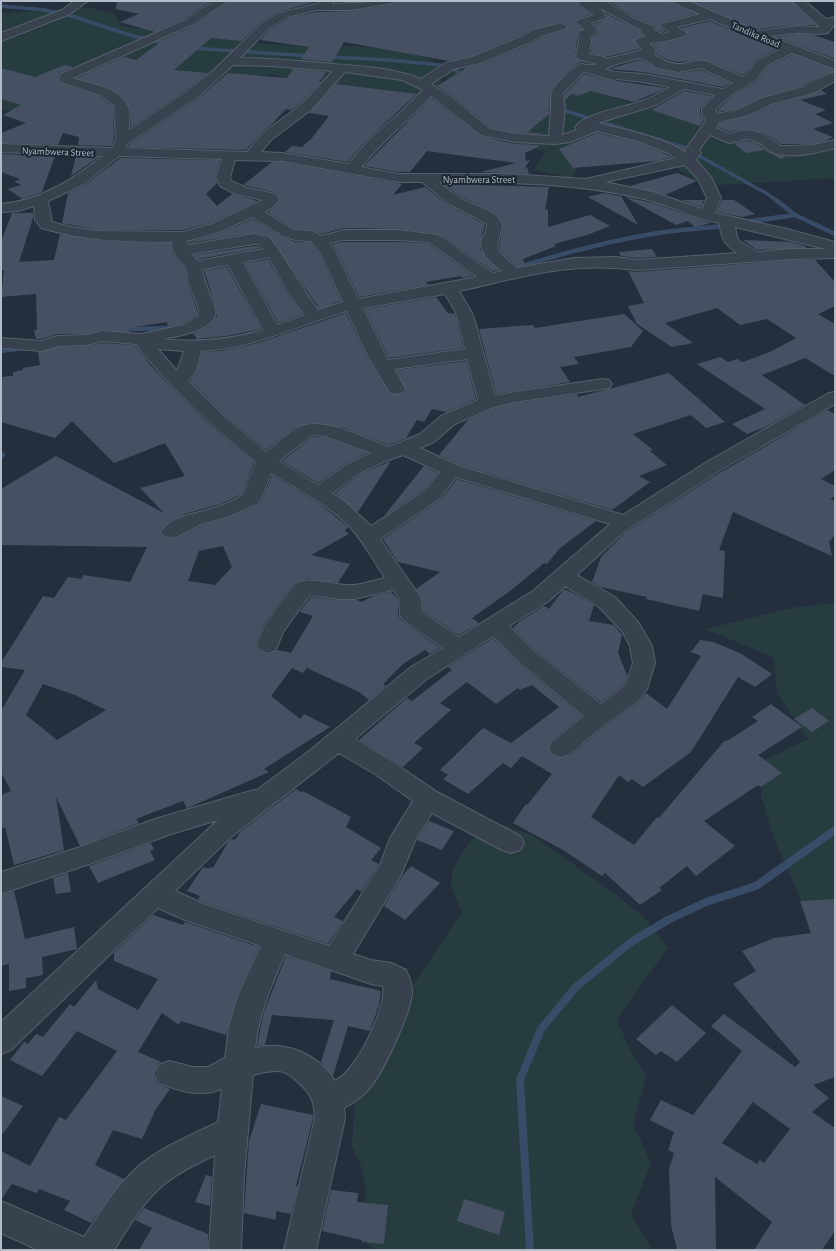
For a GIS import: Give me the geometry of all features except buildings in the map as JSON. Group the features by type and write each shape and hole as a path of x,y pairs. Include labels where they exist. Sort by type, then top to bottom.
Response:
{"street":[{"path":"1,37 66,12 82,1"},
{"path":"123,140 122,106 103,92 94,88 73,83 65,79 65,77 189,22 222,1"},
{"path":"116,152 123,140 195,92 231,61 266,25 276,19 315,7 328,1"},
{"path":"589,1 599,2 629,20 650,30 646,31 662,38"},
{"path":"594,1 584,4 598,12 600,17 582,22 591,29 591,32 584,34 585,41 582,56 600,60 600,68"},
{"name":"Tandika Road","path":"678,1 791,49 835,65"},
{"path":"757,34 806,29 821,31 831,23 798,1"},
{"path":"315,7 351,7 383,2"},
{"path":"560,140 557,92 568,83 569,78 578,70 585,68 600,68 613,61 649,53 650,50 641,42 681,33 666,26 711,15"},
{"path":"351,169 376,141 406,114 426,87 450,66 476,60 525,40 537,33 561,27"},
{"path":"791,49 760,64 760,69 754,75 726,93 709,108 710,124 729,139 739,134 748,133 775,146 776,149 782,150 818,149 835,144"},
{"path":"639,54 655,60 660,65 666,66 679,68 702,64 742,82"},
{"path":"231,61 272,62 365,70 405,78 426,87 463,112 486,132 516,138 560,140 596,127 653,141 673,150 688,160 704,177 714,198 706,216"},
{"path":"252,156 254,150 266,138 303,111 342,68"},
{"path":"600,68 613,76 618,75 636,77 726,93"},
{"path":"585,183 688,160 694,153 692,150 710,124 741,113 767,101 808,90 835,76"},
{"path":"560,140 594,120 641,106 660,98 682,85"},
{"name":"Nyambwera Street","path":"1,148 282,157 398,178 508,178 585,183 648,195 706,216 800,237 835,247"},
{"name":"Nyambwera Street","path":"1,208 18,207 40,200 79,181 116,152"},
{"path":"180,244 254,211 272,200 271,196 245,193 225,183 223,177 230,155"},
{"path":"427,179 438,189 460,204 494,222 495,230 489,243 489,247 495,256 513,273"},
{"path":"40,200 43,220 46,225 75,233 132,237 180,244 256,238 264,240 273,252 294,289 315,317"},
{"path":"254,211 287,233 313,235 320,242 327,251 338,276 396,389"},
{"path":"726,221 729,237 734,244 755,257"},
{"path":"320,242 344,235 399,234 432,238 440,241 463,260 491,279"},
{"path":"143,341 188,329 206,318 207,310 197,285 194,266 180,244"},
{"path":"194,266 273,252"},
{"path":"1,343 42,346 57,342 87,340 103,336 194,346 220,344 273,332 354,305 450,289 554,264 593,261 637,265 792,254 835,254"},
{"path":"232,259 273,332"},
{"path":"450,289 466,318 488,403"},
{"path":"143,341 162,366 179,381 218,422 266,461 337,505 369,537 410,598 411,616 459,648"},
{"path":"179,381 187,371 194,346"},
{"path":"383,366 430,358 475,353"},
{"path":"318,493 353,469 376,458 427,438 448,420 488,403 514,397 603,384"},
{"path":"1,1040 222,830 318,758 419,673 541,596 618,527 717,464 835,397"},
{"path":"171,532 194,519 220,513 252,500 266,461 304,432 318,429 396,451 452,470 626,522"},
{"path":"369,537 432,495 452,470"},
{"path":"561,748 600,716 630,695 635,689 644,663 641,646 630,627 607,602 563,576"},
{"path":"268,645 272,631 306,587 340,592 354,592 398,582"},
{"path":"495,625 526,656 600,716"},
{"path":"338,741 384,768 428,799 511,843"},
{"path":"1,883 89,854 164,826 268,794"},
{"path":"336,960 392,868 403,838 428,799"},
{"path":"154,894 195,912 371,972 391,975 396,978 398,993 387,1026 360,1078 350,1088 329,1101"},
{"path":"225,1250 228,1176 243,1027 252,996 277,940"},
{"path":"169,1074 189,1080 208,1080 229,1073 239,1066 268,1057 288,1059 305,1069 320,1083 329,1101 330,1118 300,1250"},
{"path":"95,1250 117,1214 144,1182 167,1165 233,1130"},
{"path":"1,1217 75,1250"}],"green space":[{"path":"91,8 114,14 121,26 256,43 312,47 357,46 398,50 433,59 442,81 442,93 420,96 385,90 330,86 274,75 187,79 112,71 28,111 1,110 1,13"},
{"path":"452,57 543,73 601,94 647,107 711,113 730,142 815,146 835,144 835,178 703,186 637,140 589,149 572,178 533,170 546,152 475,131 469,116 457,101 446,77"},
{"path":"835,603 835,945 822,949 774,838 761,796 763,761 808,739 777,693 774,658 706,629 796,607"},
{"path":"494,822 532,835 615,894 644,917 668,948 617,1020 630,1050 646,1077 633,1124 651,1163 631,1214 652,1250 375,1250 363,1240 360,1228 366,1192 361,1166 352,1146 355,1096 401,1003 462,912 451,886 453,869 469,843"}],"waterway":[{"path":"668,1 706,17"},
{"path":"690,1 789,44"},
{"path":"1,6 45,10 75,17 133,36 166,43"},
{"path":"731,27 784,51 835,71"},
{"path":"191,48 312,56"},
{"path":"327,57 390,60 450,66 465,77"},
{"path":"543,104 683,147 766,193 777,201"},
{"path":"776,200 795,215"},
{"path":"745,222 795,215"},
{"path":"795,215 835,234"},
{"path":"510,270 565,253 639,236 728,225"},
{"path":"293,313 333,306"},
{"path":"107,334 128,329 173,328"},
{"path":"1,351 25,348"},
{"path":"1,453 3,455 1,457"},
{"path":"530,1250 520,1080 541,1029 576,987 631,942 668,920 706,902 756,886 835,830"}]}
